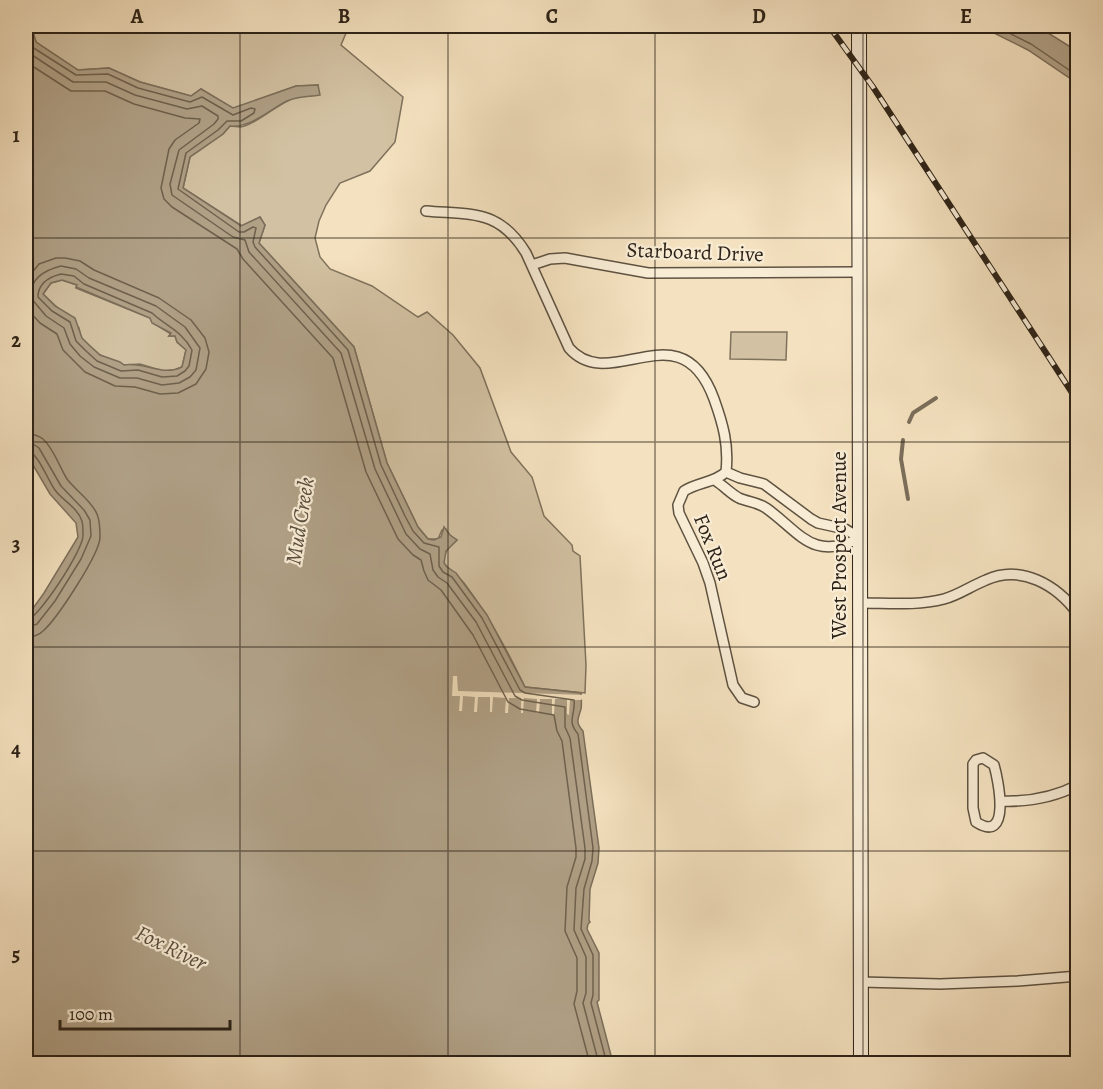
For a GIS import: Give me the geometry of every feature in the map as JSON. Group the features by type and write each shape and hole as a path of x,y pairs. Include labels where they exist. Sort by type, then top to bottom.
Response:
{"main road":[{"name":"West Prospect Avenue","path":"859,26 861,1064"}],"street":[{"path":"426,211 482,216 504,225 520,243 569,348 580,359 602,364 668,355 697,368 710,386 725,428 728,451 726,472 764,484 818,523 845,529 860,538"},
{"name":"Starboard Drive","path":"532,265 550,259 565,258 621,269 657,273 859,272"},
{"name":"Fox Run","path":"726,472 716,481 706,482 684,491 678,504 679,513 704,563 733,685 742,698 754,702"},
{"path":"716,481 740,498 757,502 803,540 813,544 845,546 860,538"},
{"path":"860,603 923,603 944,599 991,578 1011,575 1031,578 1050,586 1068,601 1077,614"},
{"path":"988,759 994,765 1001,801 996,823 987,826 976,822 973,808 972,769 976,760 988,759"},
{"path":"1001,801 1042,798 1058,794 1077,785"},
{"path":"861,982 940,984 1077,976"}],"shaded area":[{"path":"31,26 349,26 341,45 403,97 395,142 370,171 340,183 326,205 315,238 320,257 330,269 372,286 418,317 427,312 453,335 480,368 511,452 532,477 544,516 572,545 573,551 580,556 586,665 585,693 525,687 482,609 464,583 444,563 445,553 457,540 449,535 446,529 442,530 438,539 428,539 418,527 387,463 354,347 259,243 265,225 260,217 242,226 183,188 190,157 223,134 230,126 248,125 293,98 311,96 318,85 296,86 233,109 201,89 191,96 140,82 109,68 78,70 36,42"},
{"path":"62,280 150,318 153,323 171,334 169,336 175,336 177,342 186,350 182,367 163,371 140,364 124,365 100,355 81,338 79,328 43,294 51,283"},
{"path":"731,332 787,332 786,360 730,359"}],"water":[{"path":"26,26 31,26 36,42 78,70 109,68 140,82 191,96 201,89 233,108 296,86 318,85 320,95 291,99 260,118 238,126 230,126 223,134 190,157 183,188 241,226 260,217 265,225 259,243 354,347 387,463 418,527 428,539 434,540 441,537 444,527 457,540 446,551 444,563 456,573 487,615 525,687 581,693 578,723 583,731 599,848 598,863 590,889 590,922 587,929 599,953 599,1000 597,1002 613,1063 26,1063 26,618 78,537 76,523 50,494 26,453","holes":["62,280 77,285 76,287 150,318 152,323 171,333 169,336 175,336 177,342 186,350 182,367 174,370 160,370 139,365 124,365 100,355 82,338 75,318 55,306 43,294 51,283"]},
{"path":"980,26 1037,26 1077,51 1077,83 1028,50"}],"pier":[{"path":"453,676 457,676 458,691 584,695 584,697 581,700 570,700 569,715 567,714 567,699 555,699 554,714 552,714 552,699 540,699 539,713 536,713 537,699 524,698 523,713 521,713 521,698 509,698 508,713 505,713 506,698 493,697 492,712 490,712 490,697 478,697 477,712 474,712 475,697 463,696 462,711 459,711 460,696 452,696"}],"waterway":[{"path":"909,422 913,413 936,398"},
{"path":"903,440 901,459 908,499"}],"railway":[{"path":"829,26 873,87 1078,402"}],"water label":[{"name":"Mud Creek","path":"300,521"},
{"name":"Fox River","path":"171,948"}]}
